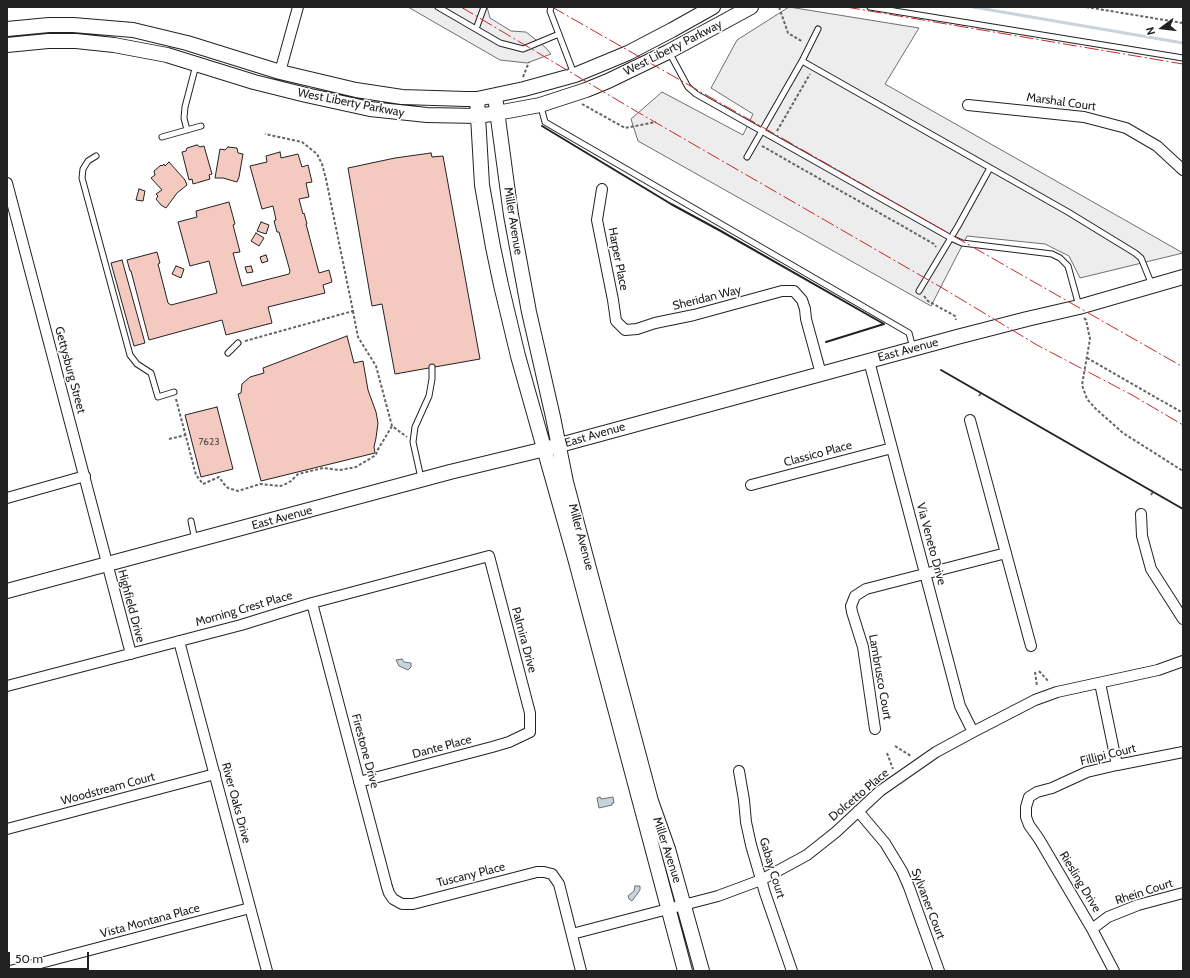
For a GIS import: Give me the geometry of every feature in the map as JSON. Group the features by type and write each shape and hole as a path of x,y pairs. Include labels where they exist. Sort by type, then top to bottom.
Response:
{"street":[{"path":"280,72 298,7"},
{"name":"West Liberty Parkway","path":"7,29 29,26 65,25 97,26 133,30 151,33 187,43 280,72 356,90 402,97 477,99 542,85 575,75 628,53 713,7"},
{"name":"West Liberty Parkway","path":"7,45 48,41 101,43 145,50 280,89 370,109 427,116 478,116 540,105 586,90 668,52 750,7"},
{"path":"627,72 634,60 672,41 674,37 672,30"},
{"name":"Miller Avenue","path":"495,96 513,222 529,312 553,417 551,447 575,558 685,971"},
{"name":"Miller Avenue","path":"477,99 482,185 493,247 518,356 551,447 566,482 651,802 668,848 702,971"},
{"name":"Marshal Court","path":"968,104 1084,117 1126,128 1157,146 1183,170"},
{"name":"Gettysburg Street","path":"7,183 107,564"},
{"name":"Harper Place","path":"602,189 597,220 616,321 625,330"},
{"name":"East Avenue","path":"7,591 551,447 913,349 1027,319 1077,308 1183,277"},
{"name":"Sheridan Way","path":"625,330 637,329 655,323 694,315 782,291 794,291 802,300 805,309 806,320 821,374"},
{"name":"Via Veneto Drive","path":"869,361 960,706 973,732"},
{"path":"970,420 1030,646"},
{"name":"Classico Place","path":"751,485 892,448"},
{"path":"7,498 85,476"},
{"path":"1141,514 1142,536 1151,569 1183,619"},
{"name":"Lambrusco Court","path":"875,729 864,647 852,612 852,601 855,596 866,589 1006,552"},
{"name":"Morning Crest Place","path":"7,686 241,625 312,603 489,556"},
{"name":"Palmira Drive","path":"489,556 530,713 530,732"},
{"name":"Highfield Drive","path":"107,564 131,654"},
{"name":"Firestone Drive","path":"312,603 389,893 397,903"},
{"name":"River Oaks Drive","path":"180,641 267,971"},
{"name":"Dolcetto Place","path":"572,934 735,891 761,880 807,855 827,840 880,791 936,752 973,732 1035,700 1057,692 1158,670 1183,662"},
{"path":"1100,683 1117,765"},
{"name":"Dante Place","path":"359,782 492,747 508,742 530,732"},
{"name":"Fillipi Court","path":"1026,807 1029,798 1037,792 1052,788 1087,772 1183,752"},
{"name":"Gabay Court","path":"739,771 748,833 761,880 792,971"},
{"name":"Woodstream Court","path":"7,829 215,774"},
{"name":"Riesling Drive","path":"1026,807 1026,817 1029,825 1092,929 1114,971"},
{"name":"Sylvaner Court","path":"858,811 885,844 902,871 939,971"},
{"name":"Tuscany Place","path":"397,903 413,904 537,872 544,872 552,874 556,878 572,934"},
{"name":"Rhein Court","path":"1092,929 1108,917 1138,905 1183,892"},
{"name":"Vista Montana Place","path":"10,971 250,908"},
{"path":"572,934 581,971"}],"lane":[{"path":"438,7 500,43 523,49 559,34"},
{"path":"476,29 484,7"},
{"path":"551,7 550,11 575,75"},
{"path":"870,7 1183,58"},
{"path":"747,157 818,30"},
{"path":"668,52 682,78 692,90 951,238 962,243 972,245 1052,254 1060,258 1068,266 1077,308"},
{"path":"802,61 1068,212 1135,253 1141,258 1152,286"},
{"path":"187,130 184,118 185,107 196,64"},
{"path":"540,105 545,122 909,333 913,349"},
{"path":"162,137 201,126"},
{"path":"96,156 88,161 83,169 82,178 130,355 137,364 151,374 158,397 174,392"},
{"path":"919,291 951,238 990,168"},
{"path":"228,353 238,344"},
{"path":"422,481 413,442 414,427 429,396 432,368"},
{"path":"190,521 196,541"}],"path":[{"path":"1086,7 1183,24"},
{"path":"522,80 529,62"},
{"path":"579,103 625,128 656,122"},
{"path":"265,134 302,142 317,154 322,164 358,337 376,366 392,426 413,442"},
{"path":"756,142 934,244 941,254"},
{"path":"919,291 928,301 955,316 956,320"},
{"path":"1077,308 1086,320 1090,339 1082,385 1087,399 1096,410 1123,433 1183,471"},
{"path":"238,344 353,311"},
{"path":"1086,358 1183,413"},
{"path":"174,392 196,475 203,484 219,477 228,488 238,491 260,484 284,485 298,474 323,468 340,470 356,467 376,455 392,426"},
{"path":"169,439 186,435"},
{"path":"1039,671 1049,682"},
{"path":"1035,672 1037,686"},
{"path":"895,746 911,756"},
{"path":"887,753 893,768"}],"shaded area":[{"path":"408,7 487,7 490,18 511,31 526,32 545,47 551,54 527,63 500,60"},
{"path":"789,7 919,28 885,84 1183,253 1080,278 1069,256 1045,244 967,236 931,306 638,141 631,119 662,92 743,135 753,114 711,88 737,40"},
{"path":"402,659 404,662 411,663 411,667 408,670 399,666 396,660"},
{"path":"600,797 601,799 613,797 614,803 612,803 612,805 599,808 597,798"},
{"path":"635,886 640,886 640,890 632,901 628,896 634,891"}],"building":[{"path":"197,145 200,147 204,146 212,174 209,175 210,179 193,184 192,179 189,180 182,152 186,151 187,148"},
{"path":"228,147 237,148 238,153 243,154 237,182 223,178 215,178 220,149 225,150"},
{"path":"280,152 281,158 298,154 302,167 308,165 312,182 306,183 309,197 299,199 307,224 319,273 329,270 332,282 323,285 325,293 268,307 272,323 226,335 222,320 149,340 127,260 157,252 160,263 158,264 168,303 171,305 217,293 209,261 190,266 178,222 197,217 196,211 229,202 240,252 233,253 242,286 289,274 290,271 279,232 277,232 274,221 276,220 273,206 262,209 250,166 267,162 266,156"},
{"path":"431,153 432,157 443,156 480,359 395,374 382,304 372,306 348,168 395,158"},
{"path":"169,162 185,180 187,185 177,193 166,208 156,199 158,196 156,194 162,190 151,178 155,175 154,171 161,165 162,166 164,164 165,166"},
{"path":"139,189 145,191 143,201 136,200"},
{"path":"261,222 269,225 266,234 257,231"},
{"path":"256,233 264,238 259,246 251,241"},
{"path":"266,255 268,261 262,263 260,257"},
{"path":"122,260 145,343 134,346 111,263"},
{"path":"176,266 184,269 181,278 172,274"},
{"path":"251,266 253,272 247,273 245,267"},
{"path":"347,336 354,363 363,361 368,390 376,412 378,423 374,447 375,453 261,481 238,394 241,393 242,384 250,377 264,373 263,368"},
{"path":"217,407 233,469 201,477 185,415"}],"waterway":[{"path":"973,7 1183,43"}],"wall":[{"path":"542,126 671,204 884,324 826,342"},
{"path":"941,370 1183,509"}],"power":[{"path":"461,7 634,110 944,289 1037,345 1132,395 1183,425"},
{"path":"552,7 1183,367"},
{"path":"846,7 1183,64"}]}
